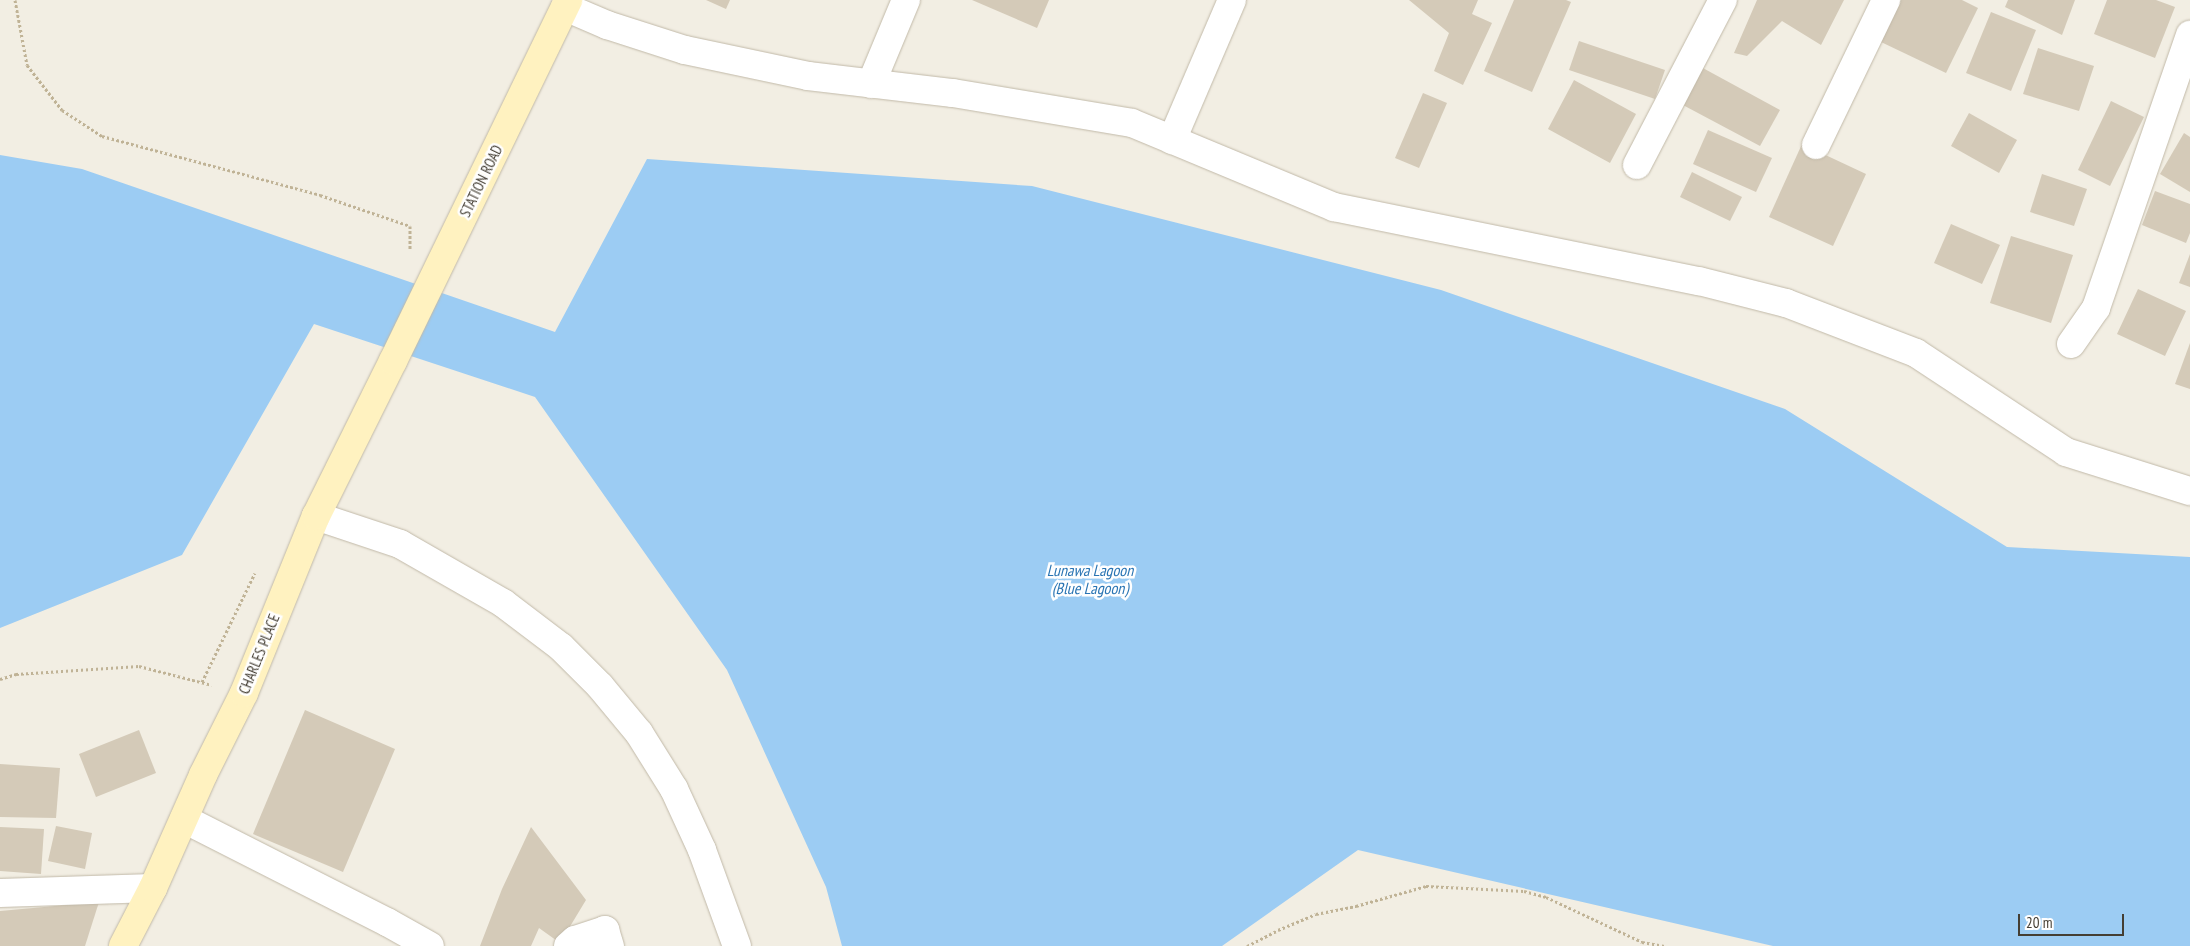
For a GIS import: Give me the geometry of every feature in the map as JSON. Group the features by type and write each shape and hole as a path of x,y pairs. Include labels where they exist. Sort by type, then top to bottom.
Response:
{"street":[{"path":"870,84 906,0"},
{"path":"1172,140 1232,0"},
{"path":"1636,165 1723,0"},
{"path":"1816,145 1886,0"},
{"path":"566,3 607,25 685,50 808,76 953,93 1132,123 1334,207 1690,279 1786,303 1916,354 2066,452 2190,491"},
{"name":"STATION ROAD","path":"393,361 566,3"},
{"path":"2071,344 2096,308 2190,35"},
{"name":"CHARLES PLACE","path":"124,946 153,888 203,775 244,693 316,516 393,361"},
{"path":"316,516 400,544 503,603 561,648 600,686 639,733 674,789 702,850 737,946"},
{"path":"184,819 387,922 430,946"},
{"path":"0,893 153,888"},
{"path":"568,946 575,940 605,930 610,946"}],"path":[{"path":"15,0 27,65 62,110 102,136 320,195 410,226 410,247"},
{"path":"0,679 16,674 139,666 244,693"},
{"path":"1247,946 1316,914 1356,906 1426,886 1524,892 1546,897 1642,942 1665,946"}],"water":[{"name":"Lunawa Lagoon (Blue Lagoon)","path":"0,155 82,169 555,332 647,159 1032,186 1441,290 1785,409 2007,547 2190,557 2190,946 1773,946 1358,850 1222,946 842,946 826,887 727,670 535,397 314,324 182,555 0,628"}],"building":[{"path":"706,0 730,0 726,9"},
{"path":"972,0 1049,0 1037,28"},
{"path":"1409,0 1478,0 1472,14 1492,23 1463,85 1434,71 1449,33"},
{"path":"1514,0 1566,0 1571,2 1532,92 1484,71"},
{"path":"1757,0 1844,0 1821,45 1782,21 1747,56 1734,53"},
{"path":"1901,0 1962,0 1978,8 1946,73 1881,42"},
{"path":"2008,0 2075,0 2062,35 2005,7"},
{"path":"2107,0 2156,0 2175,7 2155,58 2094,34"},
{"path":"1991,12 2036,30 2011,91 1966,73"},
{"path":"1579,41 1665,70 1655,99 1569,70"},
{"path":"2038,48 2094,66 2079,111 2023,94"},
{"path":"1701,67 1780,110 1760,146 1681,104"},
{"path":"1574,80 1636,114 1610,163 1548,129"},
{"path":"1423,93 1447,103 1419,168 1395,158"},
{"path":"2111,101 2144,117 2110,186 2078,170"},
{"path":"1969,113 2017,140 1999,173 1951,146"},
{"path":"1708,130 1772,158 1756,192 1693,164"},
{"path":"2184,133 2190,137 2190,192 2160,174"},
{"path":"1802,144 1866,174 1833,246 1769,217"},
{"path":"1692,172 1742,197 1730,221 1680,197"},
{"path":"2042,174 2087,189 2074,226 2030,212"},
{"path":"2155,191 2190,204 2190,233 2186,243 2142,225"},
{"path":"1951,224 2000,245 1982,284 1934,263"},
{"path":"2011,236 2073,255 2051,323 1990,303"},
{"path":"2190,254 2190,287 2179,283"},
{"path":"2138,289 2186,311 2165,356 2117,334"},
{"path":"2190,343 2190,389 2175,384"},
{"path":"305,710 395,749 343,872 253,834"},
{"path":"139,730 156,773 96,797 79,754"},
{"path":"0,764 60,768 56,818 0,817"},
{"path":"56,826 92,833 85,869 48,861"},
{"path":"0,827 44,829 41,874 0,871"},
{"path":"531,827 586,900 560,943 539,928 531,946 480,946 502,889"},
{"path":"99,902 85,946 0,946 0,911"}]}
